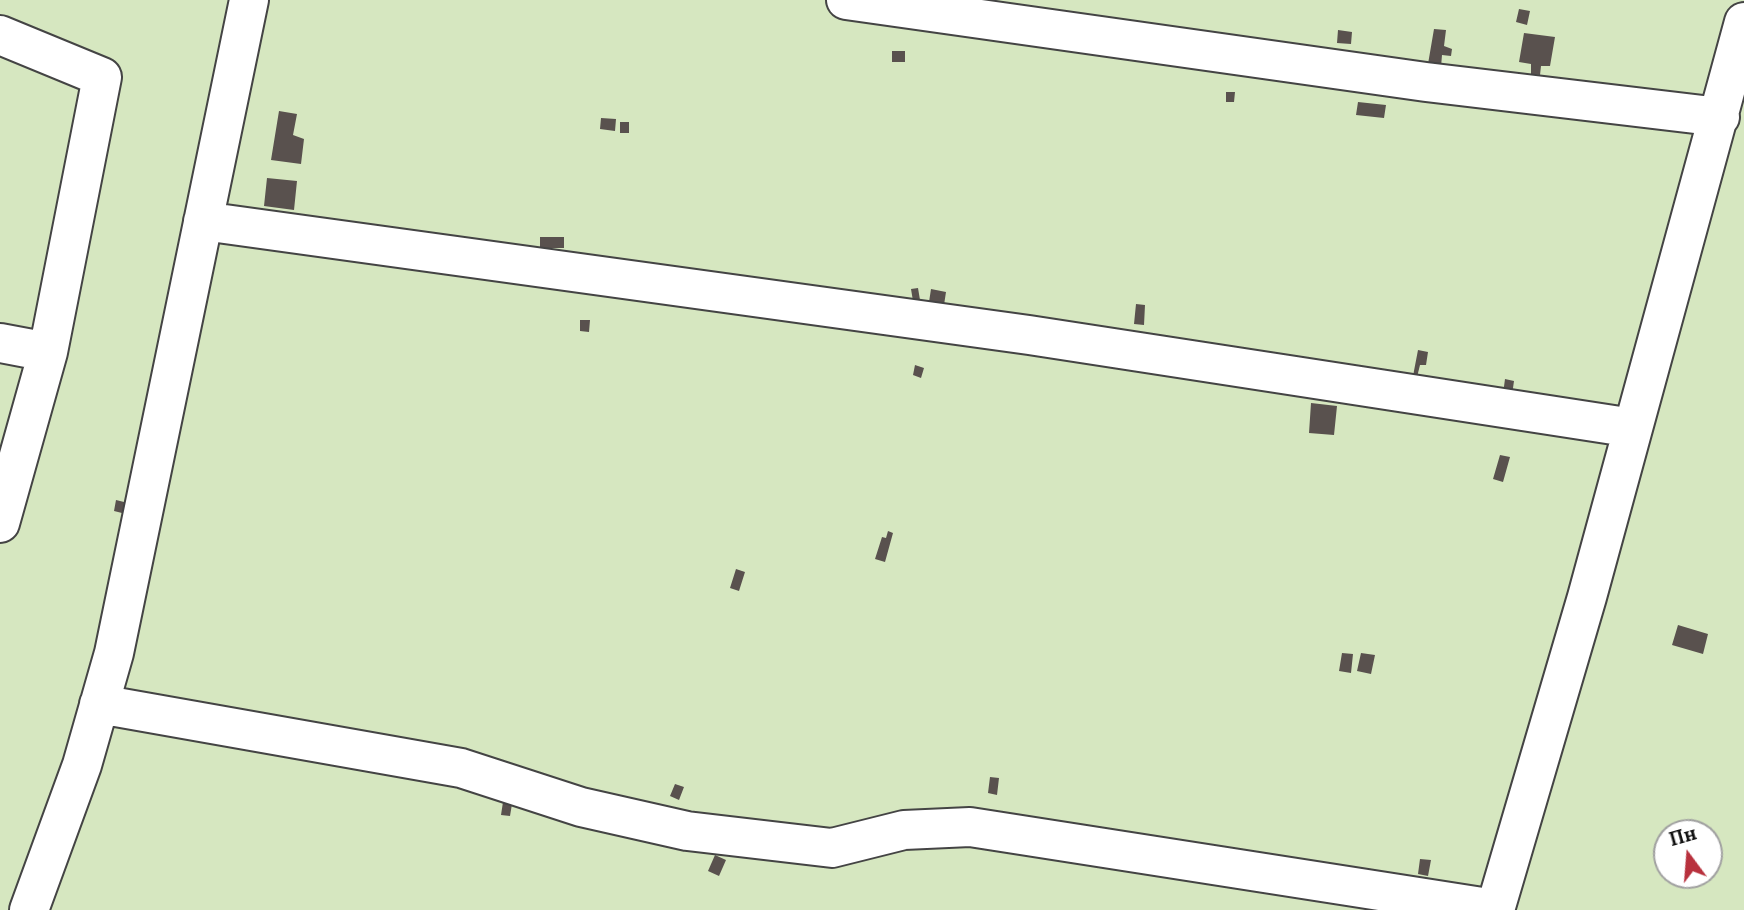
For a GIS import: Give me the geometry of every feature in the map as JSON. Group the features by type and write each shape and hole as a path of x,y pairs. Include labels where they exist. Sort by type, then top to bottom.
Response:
{"street":[{"path":"29,910 82,765 114,653 249,0"},
{"path":"846,0 1426,82 1720,117"},
{"path":"99,705 460,768 581,807 687,831 832,848 904,830 970,827 1495,910 1633,428 1744,22"},
{"path":"0,35 102,77 48,352 0,523"},
{"path":"203,221 1029,335 1633,428"},
{"path":"0,343 48,352"}],"green space":[{"path":"0,0 1744,0 1744,910 0,910"}],"building":[{"path":"1519,9 1530,11 1527,25 1516,22"},
{"path":"1434,29 1446,30 1444,46 1452,49 1451,56 1442,55 1441,67 1428,64"},
{"path":"1338,30 1352,32 1351,44 1337,43"},
{"path":"1524,33 1555,37 1550,66 1541,66 1540,75 1531,74 1531,64 1519,62"},
{"path":"892,51 905,51 905,62 892,62"},
{"path":"1226,92 1235,92 1234,102 1226,102"},
{"path":"1358,102 1386,105 1384,118 1356,115"},
{"path":"279,111 297,114 293,135 304,139 301,164 271,160"},
{"path":"601,118 616,119 615,131 600,129"},
{"path":"620,122 629,122 629,133 620,133"},
{"path":"267,178 297,181 294,210 264,206"},
{"path":"540,237 564,237 564,248 540,248"},
{"path":"918,288 920,300 913,301 911,289"},
{"path":"931,289 946,292 944,305 929,302"},
{"path":"1136,304 1145,305 1144,325 1134,324"},
{"path":"580,320 590,320 589,332 580,331"},
{"path":"1418,350 1428,352 1426,365 1420,365 1417,377 1413,376"},
{"path":"915,365 924,368 921,378 913,375"},
{"path":"1505,379 1514,381 1512,395 1503,394"},
{"path":"1311,403 1337,406 1334,435 1309,433"},
{"path":"1500,455 1510,457 1503,482 1493,479"},
{"path":"116,500 128,503 126,514 114,511"},
{"path":"888,531 893,533 885,562 875,559 882,537 886,538"},
{"path":"736,569 745,572 739,591 730,588"},
{"path":"1678,625 1708,634 1703,654 1672,645"},
{"path":"1342,653 1353,654 1351,673 1339,671"},
{"path":"1361,653 1375,655 1371,674 1357,671"},
{"path":"990,777 999,778 997,795 988,793"},
{"path":"675,784 684,787 679,800 670,796"},
{"path":"503,802 512,804 510,816 501,815"},
{"path":"715,855 726,860 719,876 708,871"},
{"path":"1420,859 1431,860 1428,876 1418,874"}]}
